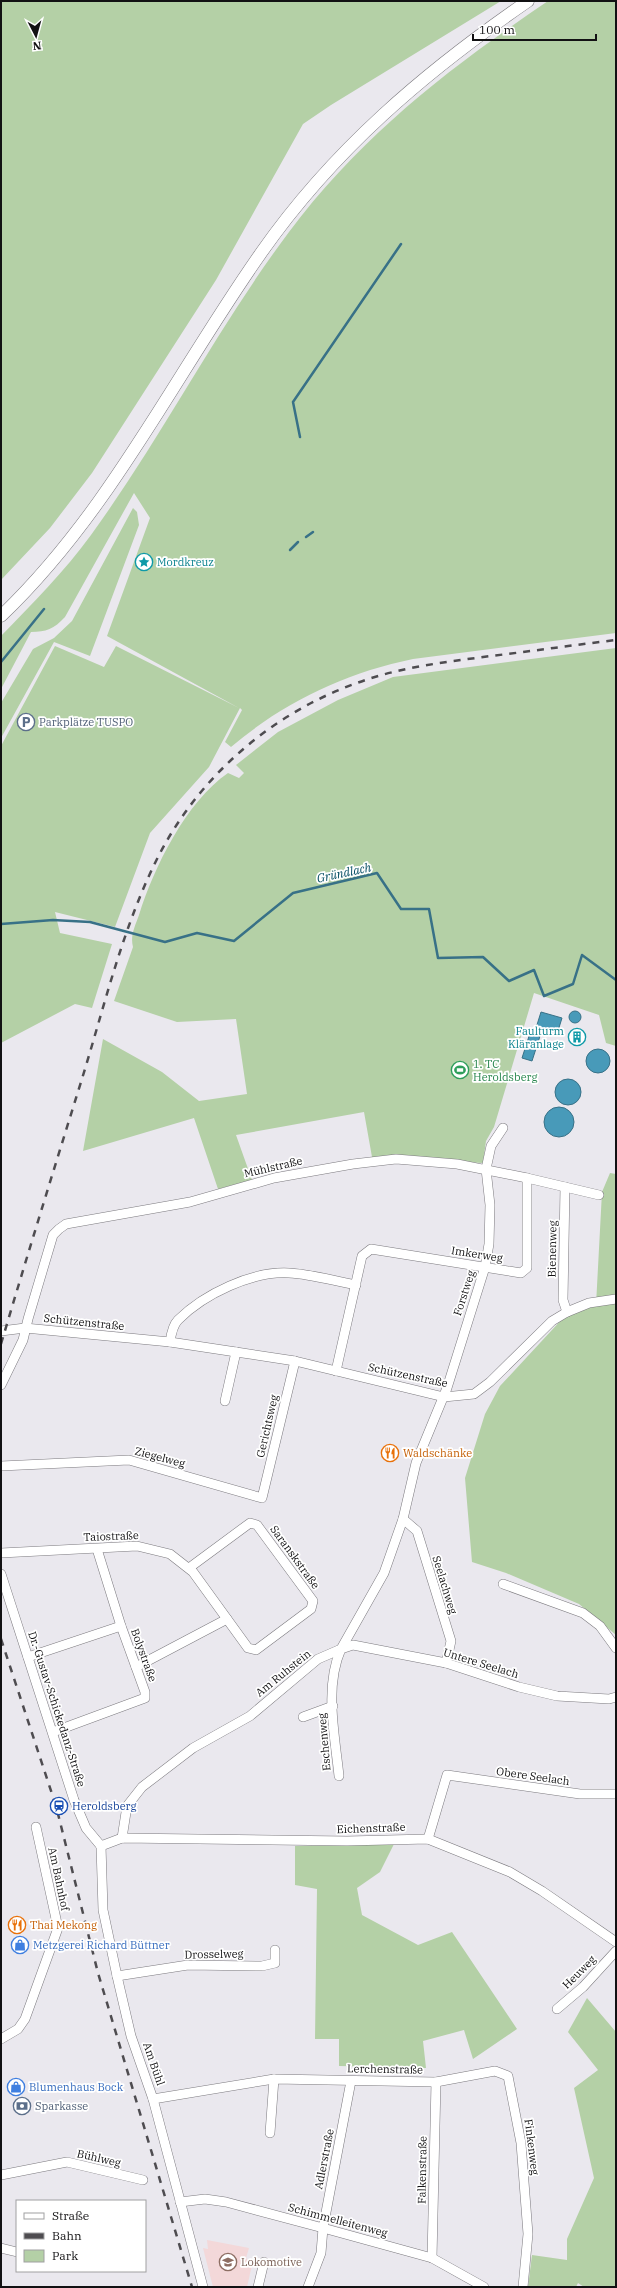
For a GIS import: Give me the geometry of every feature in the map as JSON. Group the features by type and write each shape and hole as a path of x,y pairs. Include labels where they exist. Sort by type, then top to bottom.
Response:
{"main road":[{"path":"1,616 34,584 82,526 261,253 317,184 359,137 396,101 440,65 528,1"}],"street":[{"name":"Forstweg","path":"444,1397 485,1267 489,1244 490,1205 486,1170 491,1146 503,1128"},
{"name":"Mühlstraße","path":"25,1328 53,1235 66,1224 190,1202 274,1178 353,1164 396,1159 457,1164 527,1178 598,1195"},
{"name":"Imkerweg","path":"336,1371 362,1256 372,1249 521,1273 527,1268 527,1178"},
{"name":"Bienenweg","path":"565,1187 563,1300 567,1312"},
{"path":"170,1342 177,1320 201,1302 229,1286 262,1275 289,1273 356,1285"},
{"name":"Schützenstraße","path":"1,1331 25,1328 170,1342 295,1361 444,1397 474,1394 508,1366 552,1321 567,1312 589,1303 616,1299"},
{"path":"1,1385 24,1340 25,1328"},
{"path":"225,1401 236,1352"},
{"name":"Gerichtsweg","path":"262,1498 295,1361"},
{"path":"341,1649 384,1573 403,1519 416,1463 444,1397"},
{"name":"Ziegelweg","path":"1,1466 129,1460 262,1498"},
{"name":"Seelachweg","path":"403,1519 417,1531 451,1641 446,1663"},
{"name":"Saranskstraße","path":"189,1568 250,1523 257,1525 312,1601 311,1609 256,1650 248,1648"},
{"name":"Taiostraße","path":"1,1553 137,1546 170,1554 189,1568 248,1648"},
{"name":"Bolystraße","path":"53,1732 145,1698 145,1692 121,1626 97,1549"},
{"name":"Dr.-Gustav-Schickedanz-Straße","path":"1,1574 86,1828 101,1846"},
{"path":"504,1584 583,1613 600,1626 616,1648"},
{"path":"136,1667 227,1619"},
{"path":"28,1657 121,1626"},
{"name":"Untere Seelach","path":"341,1649 353,1645 446,1663 519,1687 557,1696 609,1699 616,1697"},
{"name":"Eschenweg","path":"339,1776 333,1706 335,1663 341,1649"},
{"name":"Am Ruhstein","path":"122,1838 127,1806 142,1787 193,1748 250,1716 318,1659 341,1649"},
{"name":"Eschenweg","path":"303,1718 333,1706"},
{"name":"Obere Seelach","path":"428,1839 447,1775 580,1794 616,1794"},
{"name":"Am Bahnhof","path":"1,2038 18,2029 25,2019 58,1928 36,1827"},
{"name":"Eichenstraße","path":"101,1846 122,1838 347,1842 428,1839 510,1872 542,1891 616,1942"},
{"name":"Am Bühl","path":"101,1846 104,1910 117,1976 131,2036 153,2099 203,2287"},
{"name":"Drosselweg","path":"117,1976 188,1965 262,1966 275,1963 275,1950"},
{"name":"Heuweg","path":"557,2009 583,1987 616,1951"},
{"name":"Lerchenstraße","path":"153,2099 274,2080 436,2082 495,2072"},
{"name":"Finkenweg","path":"495,2072 508,2076 521,2143 528,2234 523,2287"},
{"path":"270,2133 274,2080"},
{"name":"Adlerstraße","path":"308,2287 321,2253 323,2228 351,2081"},
{"name":"Falkenstraße","path":"432,2258 436,2082"},
{"name":"Bühlweg","path":"1,2175 67,2162 143,2180"},
{"name":"Schimmelleitenweg","path":"180,2202 205,2199 226,2202 432,2258 484,2287"},
{"path":"1,2248 16,2252"},
{"path":"258,2287 264,2262"}],"shaded area":[{"name":"Lokomotive","path":"207,2240 249,2248 246,2258 252,2265 247,2287 213,2287 203,2248 208,2249"}],"green space":[{"path":"1,1 501,1 331,105 303,124 216,280 92,473 50,528 1,580"},
{"path":"548,1 616,1 616,633 413,659 363,672 316,691 294,703 272,716 231,747 225,742 242,710 240,708 209,767 150,833 115,927 55,912 60,933 112,944 92,1008 75,1004 1,1043 1,746 55,646 104,667 116,646 239,708 107,636 150,518 134,493 65,617 50,629 31,632 1,689 1,636 59,574 91,535 142,460 238,306 289,232 317,197 377,134 441,78 511,26"},
{"path":"133,508 137,512 139,525 90,656 54,642 1,738 1,703 33,649 54,638 72,621"},
{"path":"616,648 616,1046 606,1043 599,1015 534,993 494,1127 486,1141 483,1163 372,1157 364,1112 236,1135 252,1180 218,1189 194,1118 83,1151 103,1039 162,1072 199,1101 247,1094 236,1019 177,1022 114,1001 133,947 132,939 135,927 153,877 173,837 185,818 213,785 228,773 239,778 244,773 236,765 278,732 338,700 393,677"},
{"path":"610,1173 616,1174 616,1635 579,1604 506,1573 472,1562 465,1478 485,1414 500,1386 564,1317 596,1305 602,1192"},
{"path":"394,1844 380,1872 357,1888 362,1915 418,1945 452,1932 517,2029 473,2059 464,2030 423,2041 426,2068 339,2066 339,2039 315,2039 317,1889 295,1885 295,1846"},
{"path":"587,1998 616,2032 616,2287 584,2287 578,2283 576,2287 528,2287 532,2255 567,2260 567,2239 594,2178 574,2088 598,2070 568,2032"}],"water":[{"path":"577,1011 580,1012 580,1022 573,1023 570,1022 569,1015 570,1012"},
{"path":"541,1012 562,1018 557,1034 536,1028"},
{"path":"531,1030 541,1033 532,1061 522,1058"},
{"path":"598,1049 603,1050 609,1056 609,1066 603,1072 598,1073 593,1072 587,1066 586,1061 587,1056 593,1050"},
{"path":"568,1079 577,1083 581,1092 577,1101 568,1105 559,1101 555,1092 559,1083"},
{"path":"559,1107 570,1111 574,1122 570,1133 559,1137 548,1133 544,1122 548,1111"}],"waterway":[{"path":"300,437 293,402 401,244"},
{"path":"306,537 313,532"},
{"path":"290,550 298,542"},
{"path":"1,662 44,609"},
{"name":"Gründlach","path":"1,924 53,920 90,922 165,942 197,933 234,941 293,893 377,873 401,909 429,909 438,958 483,957 509,981 534,970 544,996 573,984 582,955 616,980"}],"railway":[{"path":"1,1344 114,969 134,913 157,859 174,829 194,801 216,775 240,752 267,730 326,696 373,677 440,663 616,640"},
{"path":"1,1639 56,1806 98,1973 192,2287"}],"place":[{"name":"Mordkreuz","path":"144,562"},
{"name":"Parkplätze TUSPO","path":"26,722"},
{"name":"Faulturm Kläranlage","path":"577,1037"},
{"name":"1. TC Heroldsberg","path":"460,1070"},
{"name":"Waldschänke","path":"390,1453"},
{"name":"Heroldsberg","path":"59,1806"},
{"name":"Thai Mekong","path":"17,1925"},
{"name":"Metzgerei Richard Büttner","path":"20,1945"},
{"name":"Blumenhaus Bock","path":"16,2087"},
{"name":"Sparkasse","path":"22,2106"},
{"name":"Lokomotive","path":"228,2262"}]}
